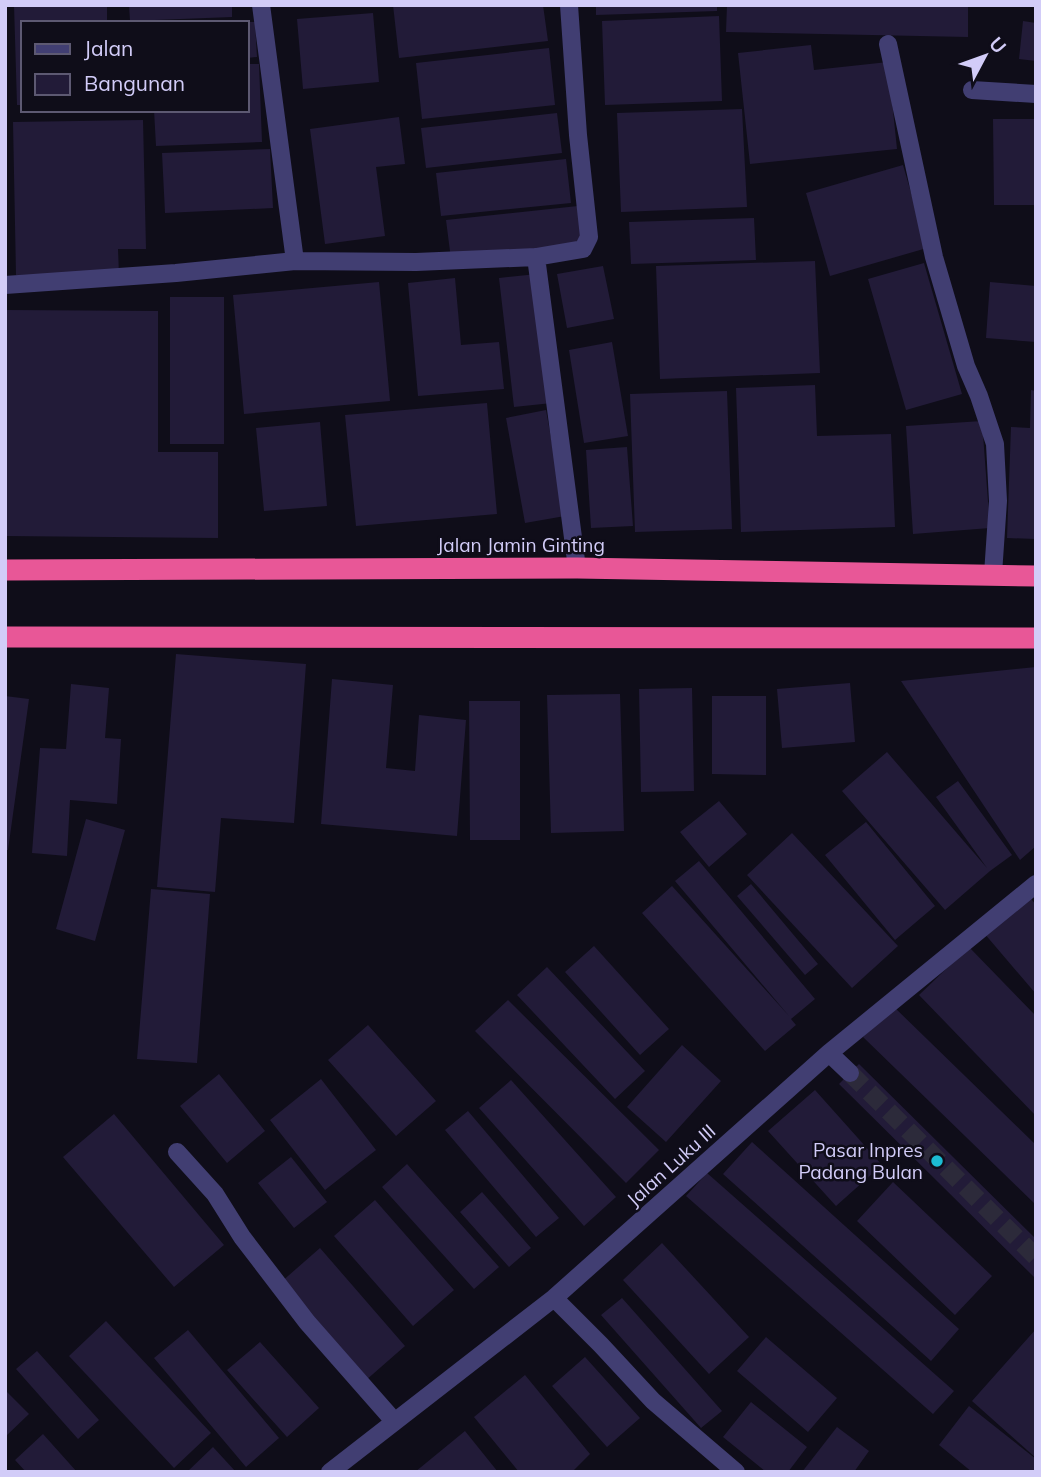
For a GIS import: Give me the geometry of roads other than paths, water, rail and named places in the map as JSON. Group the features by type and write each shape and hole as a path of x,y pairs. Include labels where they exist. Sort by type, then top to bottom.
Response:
{"highway":[{"name":"Jalan Jamin Ginting","path":"5,570 577,568 1036,576"},
{"path":"5,637 1036,638"}],"street":[{"path":"261,5 295,261"},
{"path":"5,285 176,273 295,261 416,262 536,257 583,249 589,237 578,135 569,5"},
{"path":"888,44 934,257 966,366 995,444 998,501 993,574"},
{"path":"972,90 1036,94"},
{"path":"536,257 577,568"},
{"name":"Jalan Luku III","path":"330,1472 554,1298 829,1053 1036,884"},
{"path":"829,1053 850,1073"},
{"path":"177,1152 215,1194 242,1237 307,1322 394,1421"},
{"path":"554,1298 653,1401 736,1472"}],"tunnel":[{"path":"850,1073 1036,1257"}],"place":[{"name":"Pasar Inpres Padang Bulan","path":"937,1161"}]}
